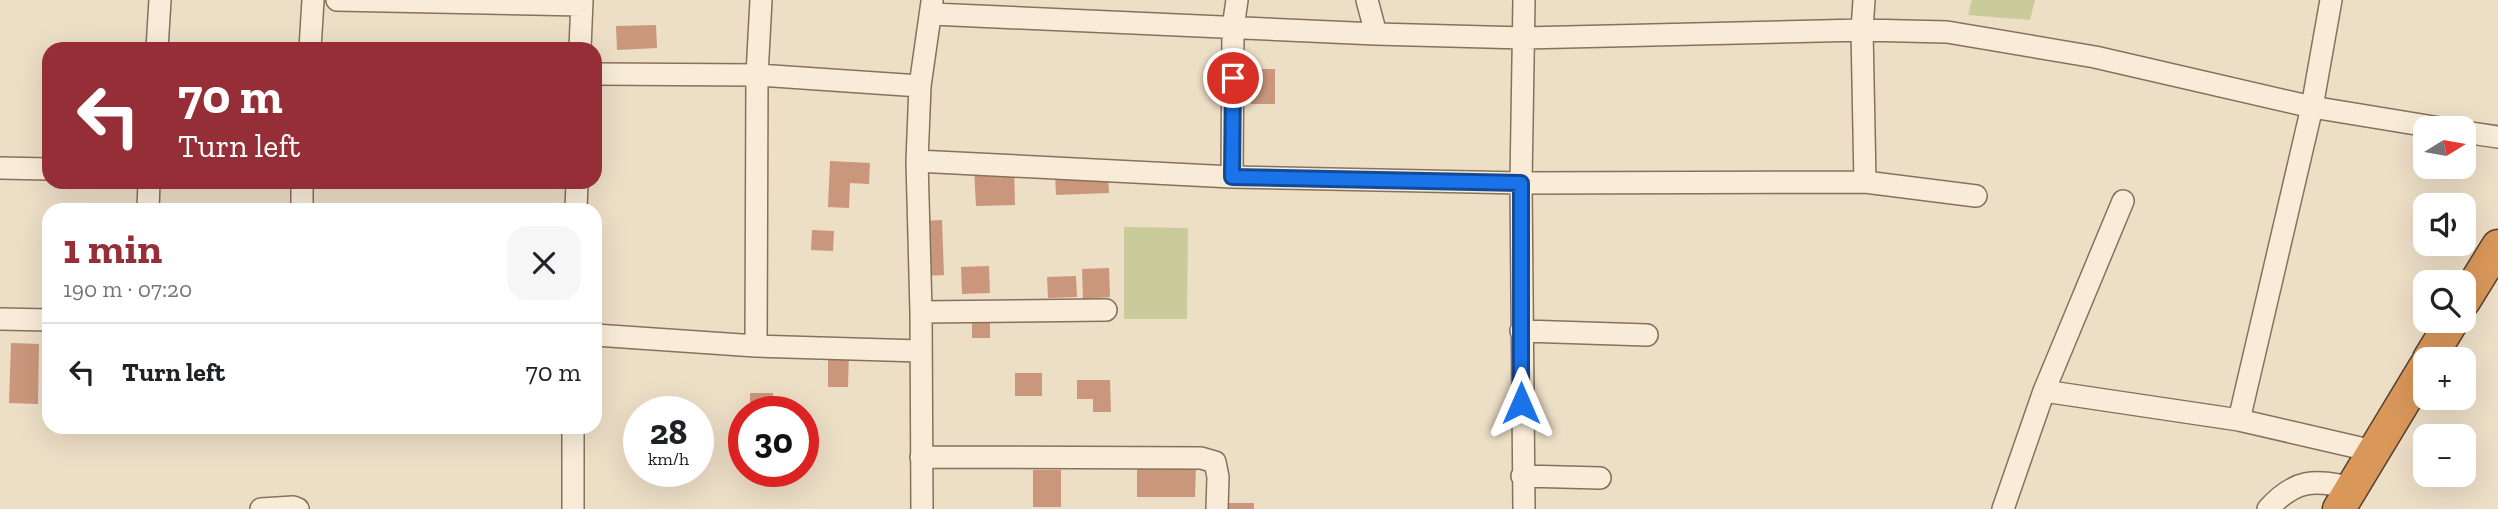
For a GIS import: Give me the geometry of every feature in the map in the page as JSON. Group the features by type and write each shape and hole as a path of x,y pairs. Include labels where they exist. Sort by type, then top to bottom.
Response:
{"highway":[{"path":"2476,282 2498,246"},
{"path":"2345,498 2413,386"}],"street":[{"path":"157,42 160,0"},
{"path":"310,42 313,0"},
{"path":"337,0 582,3 580,42"},
{"path":"756,346 757,75 761,0"},
{"path":"1232,177 1233,28 1237,0"},
{"path":"1367,0 1376,34"},
{"path":"1524,0 1521,183 1524,509"},
{"path":"1864,0 1861,30 1866,182"},
{"path":"2239,420 2312,107 2331,0"},
{"path":"922,509 921,312 916,161 920,86 932,7 1233,28 1524,38 1861,30 1947,32 2095,57 2312,107 2413,124"},
{"path":"602,74 757,75 920,86"},
{"path":"2476,134 2498,137"},
{"path":"916,161 1232,177 1521,183 1866,182 1976,196"},
{"path":"0,168 42,169"},
{"path":"2003,509 2044,391 2123,201"},
{"path":"921,312 1106,310"},
{"path":"0,319 42,320"},
{"path":"1521,331 1647,335"},
{"path":"602,335 756,346 920,351"},
{"path":"2044,391 2239,420 2373,451"},
{"path":"573,434 573,509"},
{"path":"921,457 1201,458 1215,462 1218,477 1217,509"},
{"path":"1522,476 1600,478"},
{"path":"2268,509 2287,489 2308,482 2327,482 2345,498"},
{"path":"261,509 298,509"}],"green space":[{"path":"1972,0 2035,0 2030,20 1968,15"},
{"path":"1124,227 1188,228 1187,319 1124,319"}],"building":[{"path":"656,25 657,48 617,50 616,26"},
{"path":"1251,69 1275,69 1275,104 1251,104"},
{"path":"830,161 870,163 869,184 850,183 849,208 828,207"},
{"path":"1014,167 1015,205 976,206 974,169"},
{"path":"1108,172 1109,193 1056,195 1055,174"},
{"path":"942,220 944,275 925,276 923,221"},
{"path":"812,230 834,231 833,251 811,250"},
{"path":"989,266 990,293 962,294 961,267"},
{"path":"1109,268 1110,297 1083,299 1082,269"},
{"path":"1076,276 1077,297 1048,298 1047,277"},
{"path":"972,314 990,314 990,338 972,338"},
{"path":"11,343 39,344 38,404 9,403"},
{"path":"828,352 849,352 848,387 828,387"},
{"path":"1015,373 1042,373 1042,396 1015,396"},
{"path":"1077,380 1110,380 1111,412 1093,412 1093,399 1077,399"},
{"path":"750,393 773,393 773,396 750,396"},
{"path":"1137,463 1196,463 1195,497 1137,497"},
{"path":"1033,470 1061,470 1061,507 1033,507"},
{"path":"1227,503 1254,503 1254,509 1227,509"}],"route":[{"path":"1233,78 1232,177 1521,183 1521,403"}]}
